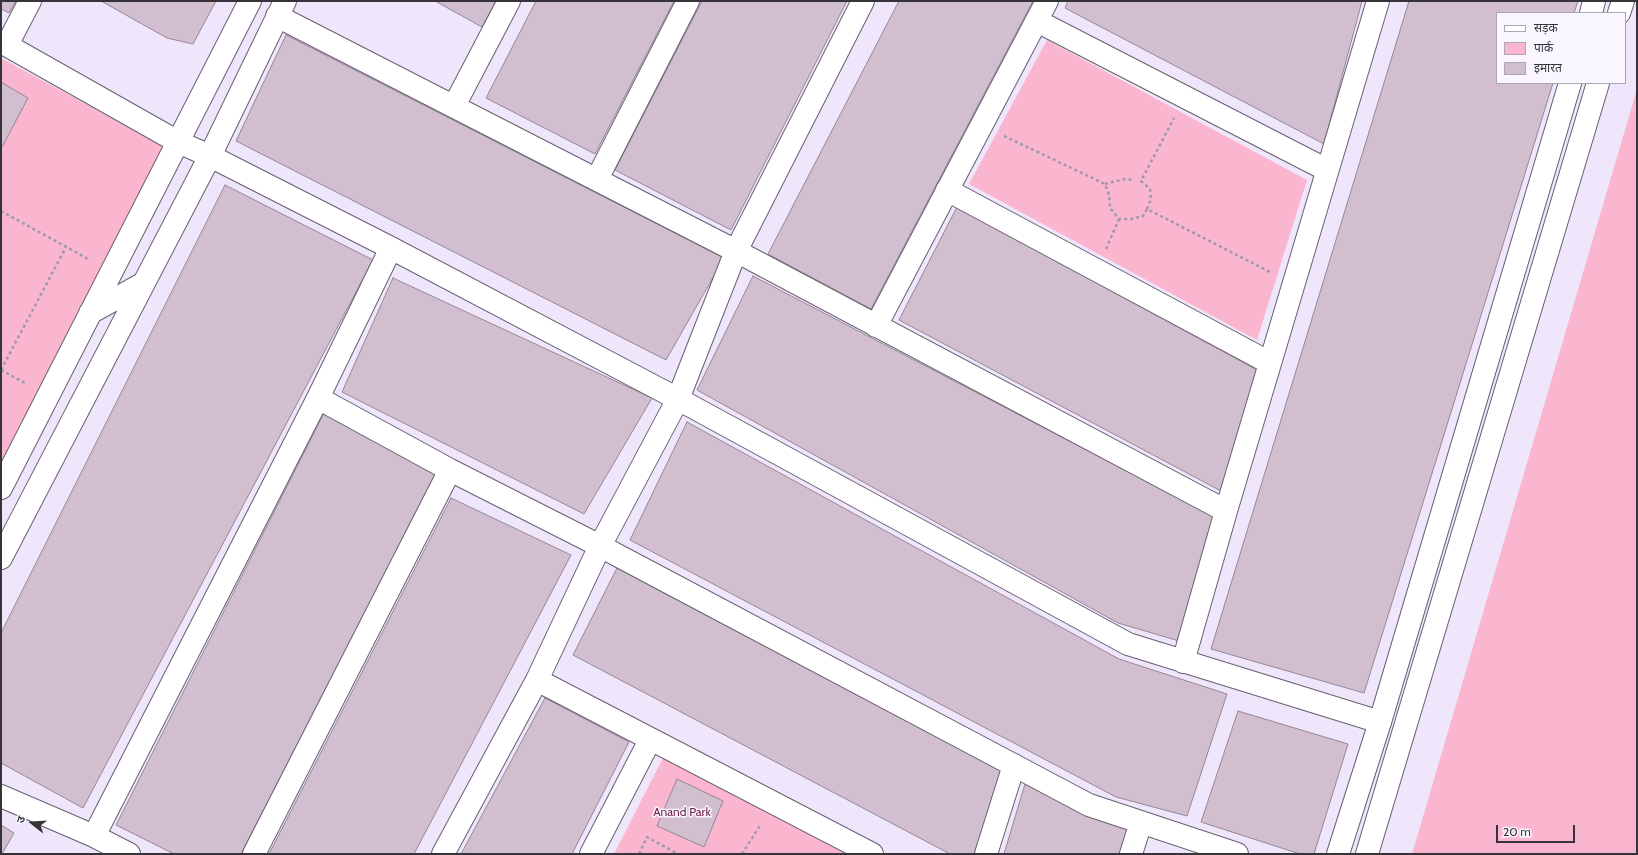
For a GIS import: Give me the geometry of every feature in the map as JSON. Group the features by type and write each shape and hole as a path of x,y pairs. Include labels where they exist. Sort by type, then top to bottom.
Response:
{"street":[{"path":"30,1 4,44 178,142 210,156 391,248 678,399 1128,644 1380,722"},
{"path":"3,477 90,314 250,1"},
{"path":"454,106 509,1"},
{"path":"597,179 688,1"},
{"path":"442,854 537,680 600,546 678,399 736,251 863,1"},
{"path":"876,326 1047,1"},
{"path":"1183,662 1226,511 1378,1"},
{"path":"1591,12 1594,1"},
{"path":"1619,12 1623,1"},
{"path":"1,558 210,156 281,8 454,106 736,251 1226,511"},
{"path":"1037,21 1327,170"},
{"path":"1338,854 1380,722 1570,84"},
{"path":"1367,854 1598,84"},
{"path":"947,190 1270,363"},
{"path":"94,836 318,398 391,248"},
{"path":"90,314 144,283"},
{"path":"318,398 450,470 600,546 1089,805 1237,854"},
{"path":"254,854 450,470"},
{"path":"537,680 872,854"},
{"path":"591,854 650,740"},
{"path":"986,854 1014,765"},
{"path":"1,796 94,836 129,854"},
{"path":"1131,854 1141,822"}],"path":[{"path":"1119,219 1131,219 1143,216 1147,209 1151,199 1150,189 1142,181 1178,111"},
{"path":"997,133 1105,184 1125,179 1134,180"},
{"path":"1105,184 1109,195 1110,208 1119,219"},
{"path":"1147,209 1277,275"},
{"path":"1,211 96,263"},
{"path":"1106,250 1119,219"},
{"path":"1,370 66,247"},
{"path":"639,854 648,837 678,854"}],"green space":[{"path":"1047,40 1307,180 1257,340 969,184"},
{"path":"1,58 165,147 3,458 1,457"},
{"path":"1637,89 1637,854 1412,854"},
{"name":"Anand Park","path":"664,756 854,854 614,854"}],"building":[{"path":"1,1 16,1 9,13 1,9"},
{"path":"101,1 216,1 193,44 167,38"},
{"path":"435,1 496,1 482,27"},
{"path":"536,1 674,1 595,154 486,98"},
{"path":"702,1 847,1 731,230 615,170"},
{"path":"899,1 1033,1 871,309 768,254"},
{"path":"1068,1 1362,1 1324,144 1065,8"},
{"path":"1409,1 1578,1 1574,12 1496,12 1496,84 1553,84 1364,693 1211,649"},
{"path":"286,35 724,258 666,360 236,141"},
{"path":"1,82 28,98 1,149"},
{"path":"225,185 373,260 83,808 1,763 1,633"},
{"path":"957,207 1257,370 1221,491 899,320"},
{"path":"753,276 1215,517 1179,641 1118,623 697,390"},
{"path":"393,278 652,398 584,514 342,392"},
{"path":"324,413 437,474 241,854 174,854 116,825"},
{"path":"687,422 1119,659 1227,694 1187,816 1116,797 630,540"},
{"path":"451,498 571,555 414,854 269,854"},
{"path":"617,568 1002,771 974,854 950,854 573,655"},
{"path":"545,698 629,742 572,854 461,854"},
{"path":"1238,711 1348,744 1314,854 1300,854 1201,822"},
{"path":"677,779 723,801 704,847 657,826"},
{"path":"1025,784 1085,814 1128,828 1120,854 1004,854"},
{"path":"1,825 14,833 2,854 1,854"}]}
